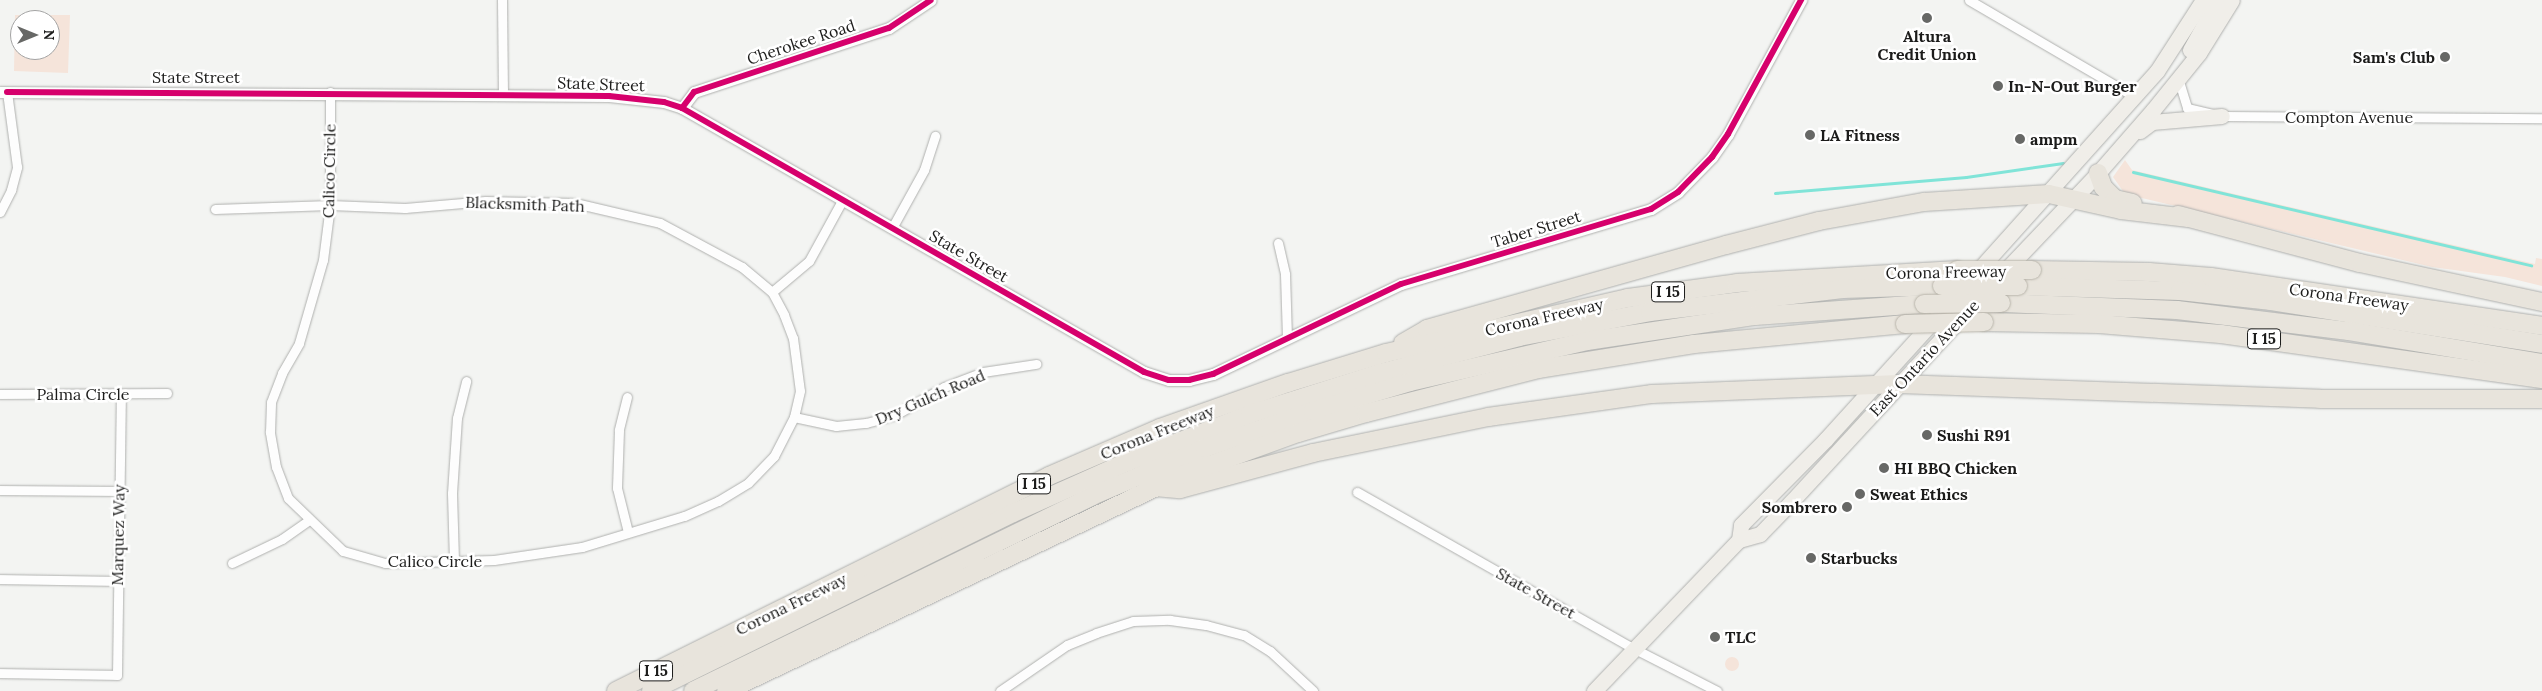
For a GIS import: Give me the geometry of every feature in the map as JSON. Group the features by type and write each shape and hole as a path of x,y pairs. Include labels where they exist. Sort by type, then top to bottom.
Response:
{"highway":[{"path":"2098,173 2103,187 2115,199 2360,263 2542,302"},
{"path":"1386,353 1427,329 1819,220 1924,202 2049,194 2121,210 2187,218"},
{"name":"Corona Freeway","path":"616,691 1049,476 1229,403 1386,353 1628,298 1737,283 1957,270 2148,272 2211,277 2542,326"},
{"path":"651,691 1013,513 1127,462 1250,414 1380,373 1520,337 1650,312 1843,290 1942,286 2018,286 2180,291 2244,298 2542,344"},
{"path":"693,691 1092,496 1206,448 1313,410 1410,382 1597,339 1755,316 1924,304 2001,303 2187,312 2392,338 2542,363"},
{"name":"I 15","path":"726,691 1155,487 1340,420 1538,369 1694,344 1905,324 1984,322 2099,324 2221,334 2542,379"},
{"path":"1155,487 1180,489 1313,453 1488,417 1652,394 1899,384 2320,398 2542,399"},
{"path":"601,691 697,650"}],"main road":[{"name":"East Ontario Avenue","path":"1739,540 1741,525 1874,386 2049,194 2157,71 2203,0"},
{"path":"2181,76 2192,45 2218,0"},
{"name":"East Ontario Avenue","path":"1594,691 1739,540 1760,534 2098,173 2181,76 2232,0"},
{"path":"2072,199 2077,182 2138,112 2135,96"},
{"path":"2120,148 2152,122 2222,116"},
{"path":"1791,502 1788,489 1807,458"}],"street":[{"path":"502,0 503,96"},
{"name":"Cherokee Road","path":"682,108 694,92 889,28 930,0"},
{"name":"Taber Street","path":"1189,380 1213,374 1401,284 1651,209 1678,192 1712,157 1728,134 1801,0"},
{"path":"1969,0 2135,96"},
{"name":"Compton Avenue","path":"2181,76 2187,108 2222,116 2542,118"},
{"path":"0,212 14,182 17,167 4,92"},
{"name":"State Street","path":"4,92 330,92 503,96 609,96 664,102 682,108 1144,372 1169,380 1189,380"},
{"name":"Calico Circle","path":"330,92 330,205 323,260 299,343 282,373 271,402 270,432 276,467 288,498 308,520 343,551 385,562 454,561 534,556 582,547 684,516 748,483 774,456 794,417"},
{"path":"892,228 924,170 935,136"},
{"path":"772,292 808,261 843,199"},
{"name":"Blacksmith Path","path":"215,209 330,205 405,208 486,201 575,203 616,211 660,223 705,245 742,267 772,292 793,338 799,366 800,391 794,417"},
{"path":"1278,243 1285,274 1287,338"},
{"name":"Dry Gulch Road","path":"794,417 836,426 866,423 895,414 944,387 984,372 1036,364"},
{"path":"454,561 452,493 457,418 466,381"},
{"name":"Palma Circle","path":"0,394 167,393"},
{"name":"Marquez Way","path":"0,673 117,676 121,394"},
{"path":"627,397 619,430 617,488 628,532"},
{"path":"0,490 119,491"},
{"name":"State Street","path":"1357,492 1636,649 1717,691"},
{"path":"232,562 282,539 308,520"},
{"path":"0,578 117,581"},
{"path":"1000,691 1067,645 1096,632 1133,621 1170,620 1206,625 1244,636 1270,651 1313,691"}],"shaded area":[{"path":"60,15 70,15 68,73 14,71 14,60 60,60"},
{"path":"2125,160 2132,170 2535,264 2536,258 2542,259 2542,286 2505,277 2432,267 2125,194 2113,177"},
{"path":"1729,657 1735,657 1739,664 1735,671 1729,671 1725,667 1725,661"}],"waterway":[{"path":"1775,193 1966,177 2063,163"},
{"path":"2133,172 2531,265"}],"cycle path":[{"path":"682,108 694,92 889,28 931,0"},
{"path":"7,92 609,96 664,102 682,108 1144,372 1169,380 1189,380 1213,374 1401,284 1651,209 1678,192 1712,157 1728,134 1801,0"}],"place":[{"name":"Altura Credit Union","path":"1927,18"},
{"name":"Sam's Club","path":"2445,57"},
{"name":"In-N-Out Burger","path":"1998,86"},
{"name":"LA Fitness","path":"1810,135"},
{"name":"ampm","path":"2020,139"},
{"name":"Sushi R91","path":"1927,435"},
{"name":"HI BBQ Chicken","path":"1884,468"},
{"name":"Sweat Ethics","path":"1860,494"},
{"name":"Sombrero","path":"1847,507"},
{"name":"Starbucks","path":"1811,558"},
{"name":"TLC","path":"1715,637"}]}
